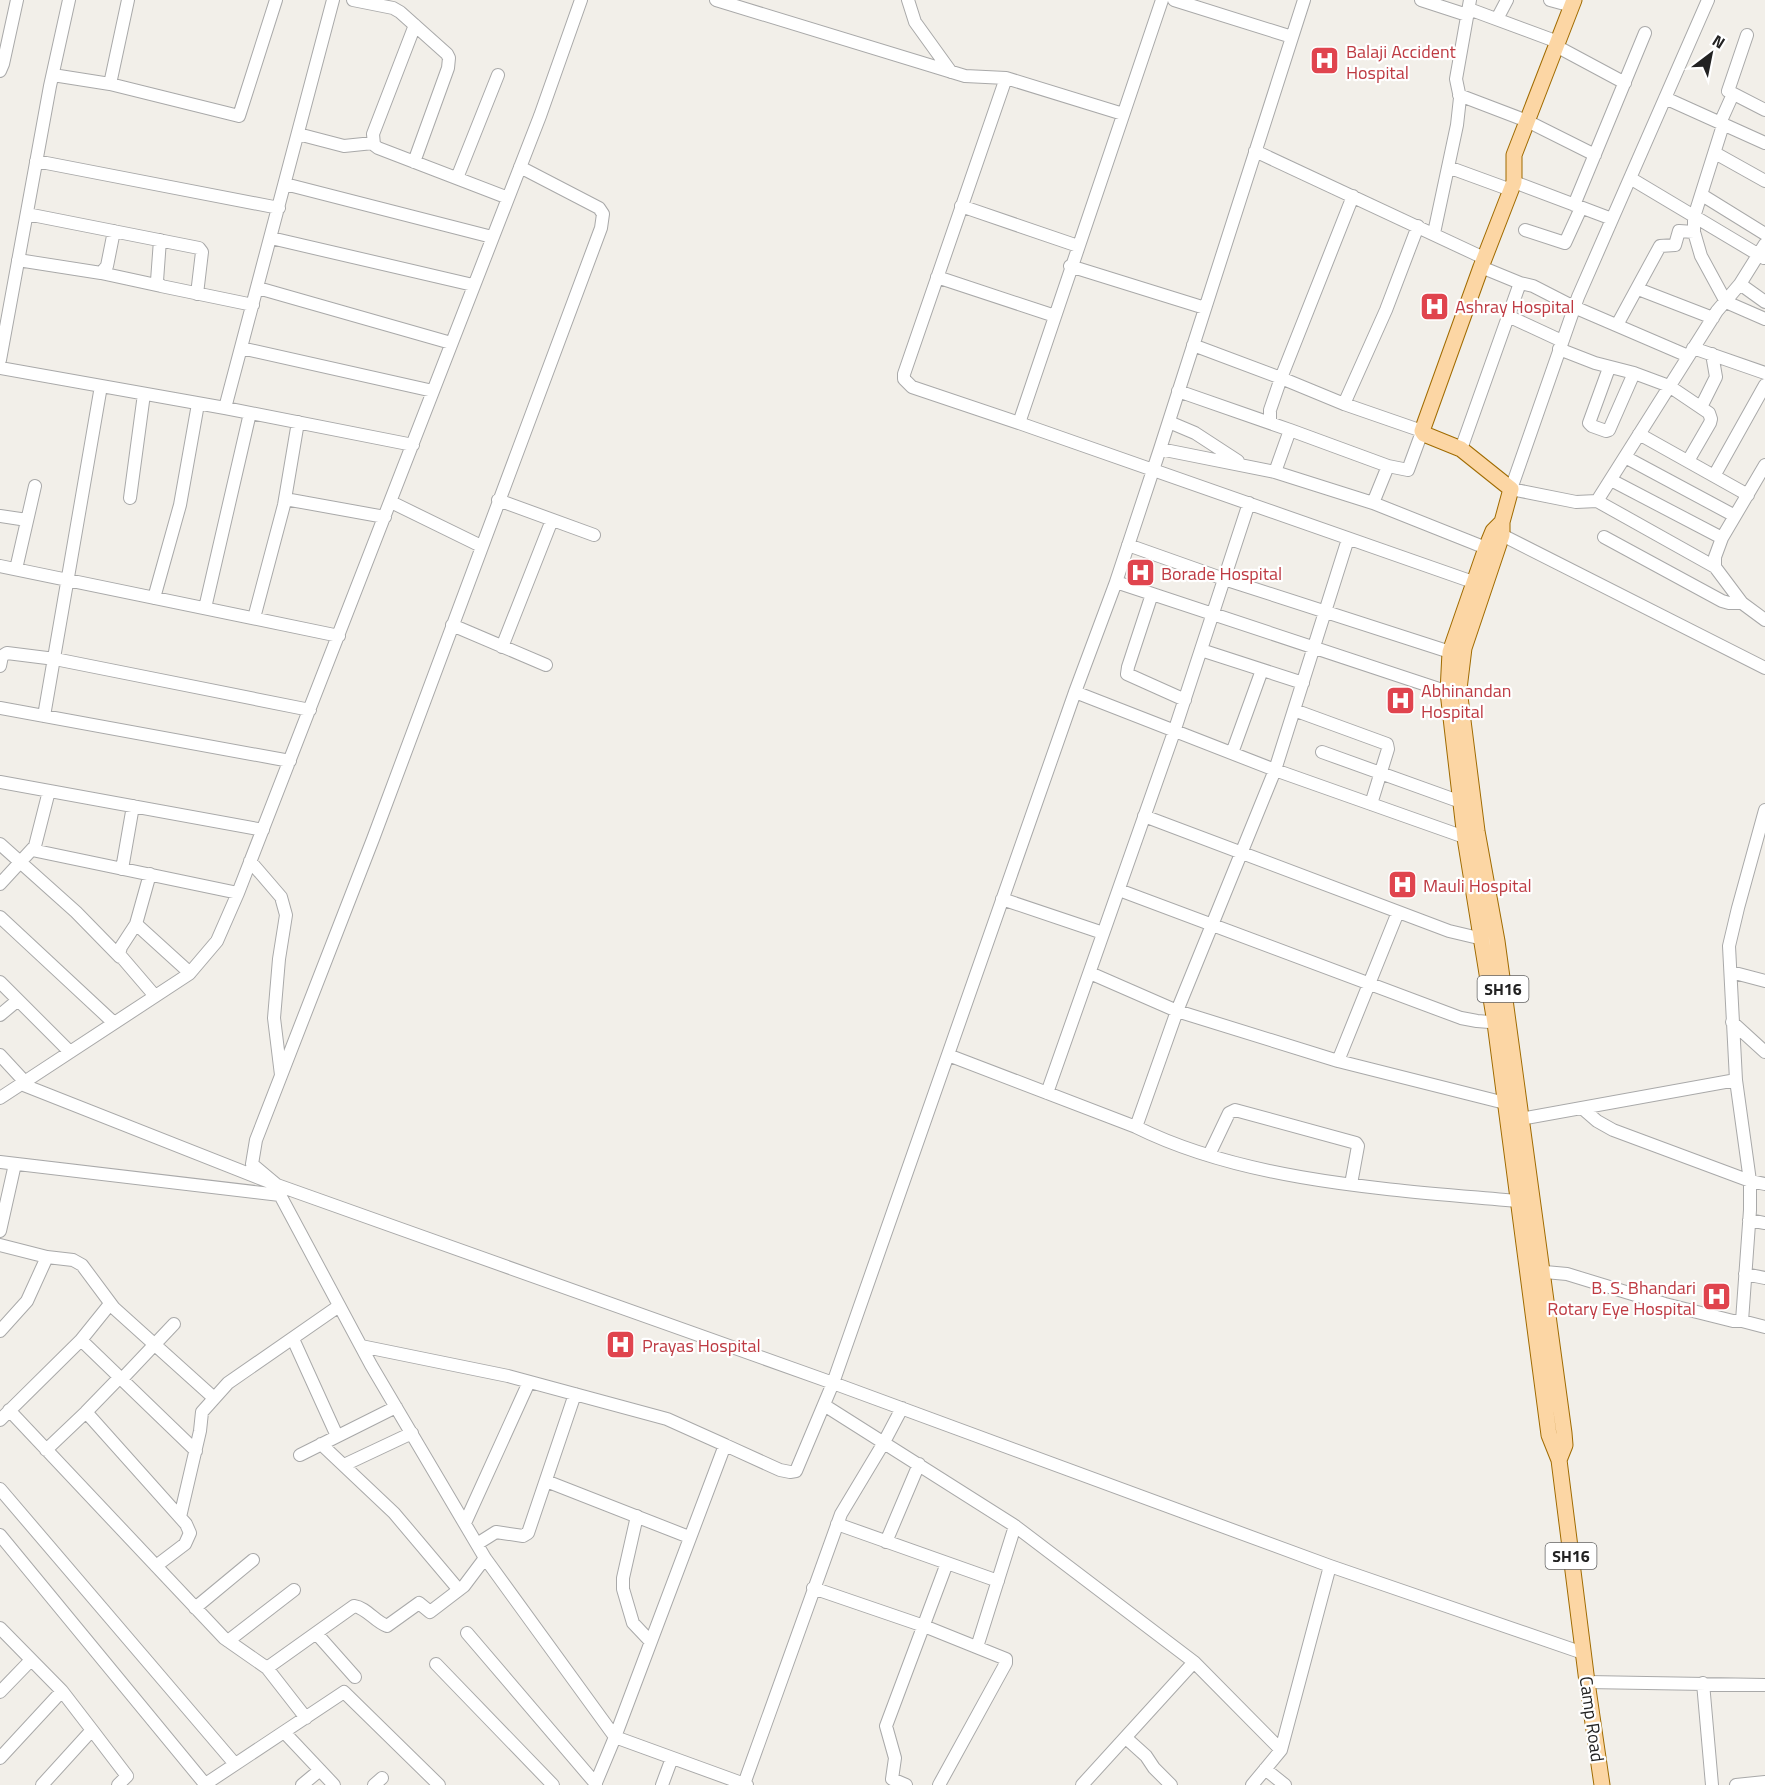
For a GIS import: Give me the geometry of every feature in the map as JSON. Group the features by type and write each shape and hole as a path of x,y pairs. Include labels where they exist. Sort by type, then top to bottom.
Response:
{"main road":[{"path":"1511,489 1461,449 1422,431 1482,263 1513,186 1514,154 1573,3"},
{"name":"SH16","path":"1472,839 1461,802 1454,693 1459,679 1464,648 1511,489"},
{"path":"1486,548 1499,530"},
{"name":"SH16","path":"1486,548 1450,652 1472,839 1502,1023 1521,1119 1525,1202"},
{"name":"SH16","path":"1502,1023 1505,1103 1525,1202 1535,1271 1549,1435 1559,1460 1583,1653"},
{"name":"Camp Road","path":"1583,1653 1602,1785"}],"street":[{"path":"0,70 17,0"},
{"path":"0,360 36,161 69,0"},
{"path":"110,84 128,0"},
{"path":"53,75 110,84 239,116 276,0"},
{"path":"225,408 333,0"},
{"path":"353,0 393,8 415,25 449,58 448,68 414,162"},
{"path":"0,1098 190,973 217,941 391,502 520,167 581,0"},
{"path":"716,0 951,72 975,77 1006,78 1123,114"},
{"path":"908,0 915,22 951,72"},
{"path":"1018,423 1162,0"},
{"path":"1174,0 1292,37"},
{"path":"361,1346 529,1382 667,1419 780,1470 790,1472 796,1470 833,1383 1075,692 1116,582 1304,0"},
{"path":"1424,0 1469,8 1497,19 1557,44 1625,82"},
{"path":"1497,19 1507,0"},
{"path":"1550,0 1573,3"},
{"path":"1708,0 1574,307 1511,489 1576,502 1597,501 1715,567 1742,603 1765,620"},
{"path":"1434,233 1457,125 1459,94 1455,79 1469,8"},
{"path":"415,25 373,135 373,142 378,148 507,198"},
{"path":"1525,230 1565,243 1595,156 1645,33"},
{"path":"1747,35 1728,88 1733,94 1765,110"},
{"path":"457,178 498,75"},
{"path":"1006,78 904,374 904,380 912,387 1473,582"},
{"path":"1459,94 1527,121 1595,156"},
{"path":"1733,94 1721,124 1715,153 1694,217 1694,232 1701,256 1726,302 1765,319"},
{"path":"1665,98 1765,143"},
{"path":"298,134 340,145 373,142"},
{"path":"1255,151 1434,233 1482,263 1574,307 1691,352 1712,354 1765,373"},
{"path":"1715,153 1765,181"},
{"path":"36,161 279,208"},
{"path":"520,167 599,208 603,214 601,228 377,828 256,1140 252,1164 278,1190 361,1346 485,1558 615,1737 745,1784 841,1514 902,1408"},
{"path":"1448,167 1578,206 1612,219"},
{"path":"1597,501 1713,318 1763,252 1694,217 1630,178"},
{"path":"285,184 492,237"},
{"path":"1702,195 1765,234"},
{"path":"1270,423 1270,410 1281,378 1353,196"},
{"path":"961,206 1078,246"},
{"path":"27,214 201,249 197,294"},
{"path":"1344,404 1386,310 1418,226"},
{"path":"101,273 107,266 114,231"},
{"path":"1617,325 1660,246 1675,245 1679,231 1694,232"},
{"path":"271,238 473,285"},
{"path":"160,240 157,281 161,286"},
{"path":"18,260 101,273 253,305"},
{"path":"1070,266 1204,308"},
{"path":"937,277 1055,316"},
{"path":"1461,449 1520,283"},
{"path":"1740,284 1765,302"},
{"path":"258,288 451,343"},
{"path":"1638,289 1713,318"},
{"path":"1508,316 1560,345 1609,368 1634,373 1669,386 1709,412 1711,419 1688,461"},
{"path":"1178,391 1388,466 1408,470 1422,431 1344,404 1193,345"},
{"path":"242,348 433,390"},
{"path":"1701,407 1716,377 1712,354"},
{"path":"0,368 225,408 413,445"},
{"path":"1609,368 1589,423 1606,431 1613,422 1634,373"},
{"path":"1714,476 1765,385"},
{"path":"45,716 101,386"},
{"path":"130,498 144,394"},
{"path":"154,598 180,505 198,404"},
{"path":"205,608 250,413"},
{"path":"254,618 285,499 298,422"},
{"path":"1169,422 1195,432 1244,465"},
{"path":"1275,472 1290,430"},
{"path":"1639,434 1748,495"},
{"path":"1160,449 1275,472 1373,503 1486,548"},
{"path":"1625,457 1735,516"},
{"path":"1715,567 1715,556 1722,538 1748,495 1760,485 1765,465"},
{"path":"1373,503 1388,466"},
{"path":"1611,480 1722,538"},
{"path":"16,569 35,486"},
{"path":"285,499 385,517"},
{"path":"498,500 594,535"},
{"path":"391,502 481,546"},
{"path":"1047,1093 1185,700 1249,503"},
{"path":"0,516 27,520"},
{"path":"502,647 552,520"},
{"path":"1499,530 1765,668"},
{"path":"1604,537 1722,601 1742,603"},
{"path":"1136,1126 1177,1011 1275,770 1348,539"},
{"path":"1128,544 1224,579 1450,652"},
{"path":"0,566 339,636"},
{"path":"1116,582 1454,693"},
{"path":"1152,594 1127,674 1185,700"},
{"path":"452,625 546,665"},
{"path":"1201,650 1303,683"},
{"path":"0,666 2,656 7,653 55,659 310,710"},
{"path":"1232,753 1262,670"},
{"path":"1075,692 1275,770 1472,839"},
{"path":"0,708 290,761"},
{"path":"1294,710 1385,742 1388,749 1371,804"},
{"path":"1322,752 1461,802"},
{"path":"0,782 262,830"},
{"path":"0,884 32,850 37,841 49,791"},
{"path":"122,868 133,806"},
{"path":"1144,816 1449,931 1489,940"},
{"path":"1742,1321 1750,1181 1736,1080 1730,946 1764,817"},
{"path":"0,844 75,912 155,996"},
{"path":"32,850 238,892"},
{"path":"250,861 281,897 286,915 279,959 274,1018 281,1076"},
{"path":"120,957 121,947 136,924 150,874"},
{"path":"1119,890 1461,1018 1502,1023"},
{"path":"1002,899 1103,933"},
{"path":"1338,1061 1398,912"},
{"path":"0,917 114,1023"},
{"path":"136,924 190,973"},
{"path":"1090,972 1177,1011 1338,1061 1505,1103"},
{"path":"1731,972 1765,981"},
{"path":"0,982 70,1052"},
{"path":"0,1015 18,1000"},
{"path":"1732,1022 1765,1052"},
{"path":"0,1055 23,1083 278,1190 833,1383 1330,1566 1583,1653"},
{"path":"948,1055 1136,1126 1154,1136 1245,1165 1351,1184 1525,1202"},
{"path":"1521,1119 1736,1080"},
{"path":"1582,1107 1613,1130 1765,1185"},
{"path":"1209,1155 1229,1113 1235,1110 1356,1143 1358,1146 1351,1184"},
{"path":"0,1162 278,1190"},
{"path":"0,1231 15,1164"},
{"path":"1749,1220 1765,1223"},
{"path":"1,1248 78,1262 110,1304 214,1398"},
{"path":"0,1331 27,1301 47,1257"},
{"path":"1535,1271 1567,1274 1665,1304 1733,1322 1742,1321 1765,1327"},
{"path":"1745,1274 1765,1278"},
{"path":"110,1304 81,1340 5,1415 46,1450 228,1641 267,1668 306,1718"},
{"path":"180,1517 196,1451 202,1412 228,1383 339,1306"},
{"path":"46,1450 174,1324"},
{"path":"293,1339 337,1436"},
{"path":"81,1340 196,1451"},
{"path":"465,1523 529,1382"},
{"path":"477,1544 496,1532 526,1535 575,1394"},
{"path":"824,1406 920,1464 1015,1526 1194,1662 1281,1750"},
{"path":"300,1455 396,1407"},
{"path":"86,1412 180,1517 190,1533 189,1539 156,1566"},
{"path":"344,1465 412,1433"},
{"path":"321,1444 394,1513 459,1590"},
{"path":"467,1633 596,1785 725,1445"},
{"path":"886,1542 920,1464"},
{"path":"546,1481 689,1537"},
{"path":"0,1490 235,1764"},
{"path":"637,1516 623,1578 623,1588 635,1626 650,1641"},
{"path":"837,1524 998,1581"},
{"path":"977,1647 1015,1526"},
{"path":"0,1535 205,1785 344,1692 439,1785"},
{"path":"267,1668 354,1606 362,1607 374,1619 387,1626 419,1603 430,1612 459,1590 485,1558"},
{"path":"195,1608 253,1560"},
{"path":"906,1785 892,1779 895,1758 886,1726 947,1563"},
{"path":"1252,1785 1281,1750 1330,1566"},
{"path":"813,1588 924,1626 1004,1657 1006,1663 939,1785"},
{"path":"228,1641 294,1590"},
{"path":"0,1628 62,1691 92,1730 126,1782"},
{"path":"316,1633 355,1677"},
{"path":"0,1692 31,1660"},
{"path":"1082,1785 1194,1662"},
{"path":"436,1665 554,1785"},
{"path":"1587,1682 1765,1685"},
{"path":"1702,1683 1712,1785"},
{"path":"0,1758 62,1691"},
{"path":"42,1785 92,1730"},
{"path":"284,1732 334,1785"},
{"path":"1126,1738 1146,1756 1171,1785"},
{"path":"662,1785 672,1758"},
{"path":"1265,1769 1285,1785"},
{"path":"302,1785 320,1770"},
{"path":"1736,1785 1765,1782"}],"place":[{"name":"Balaji Accident Hospital","path":"1325,61"},
{"name":"Ashray Hospital","path":"1434,306"},
{"name":"Borade Hospital","path":"1140,573"},
{"name":"Abhinandan Hospital","path":"1400,700"},
{"name":"Mauli Hospital","path":"1402,885"},
{"name":"B. S. Bhandari Rotary Eye Hospital","path":"1717,1297"},
{"name":"Prayas Hospital","path":"621,1345"}]}
